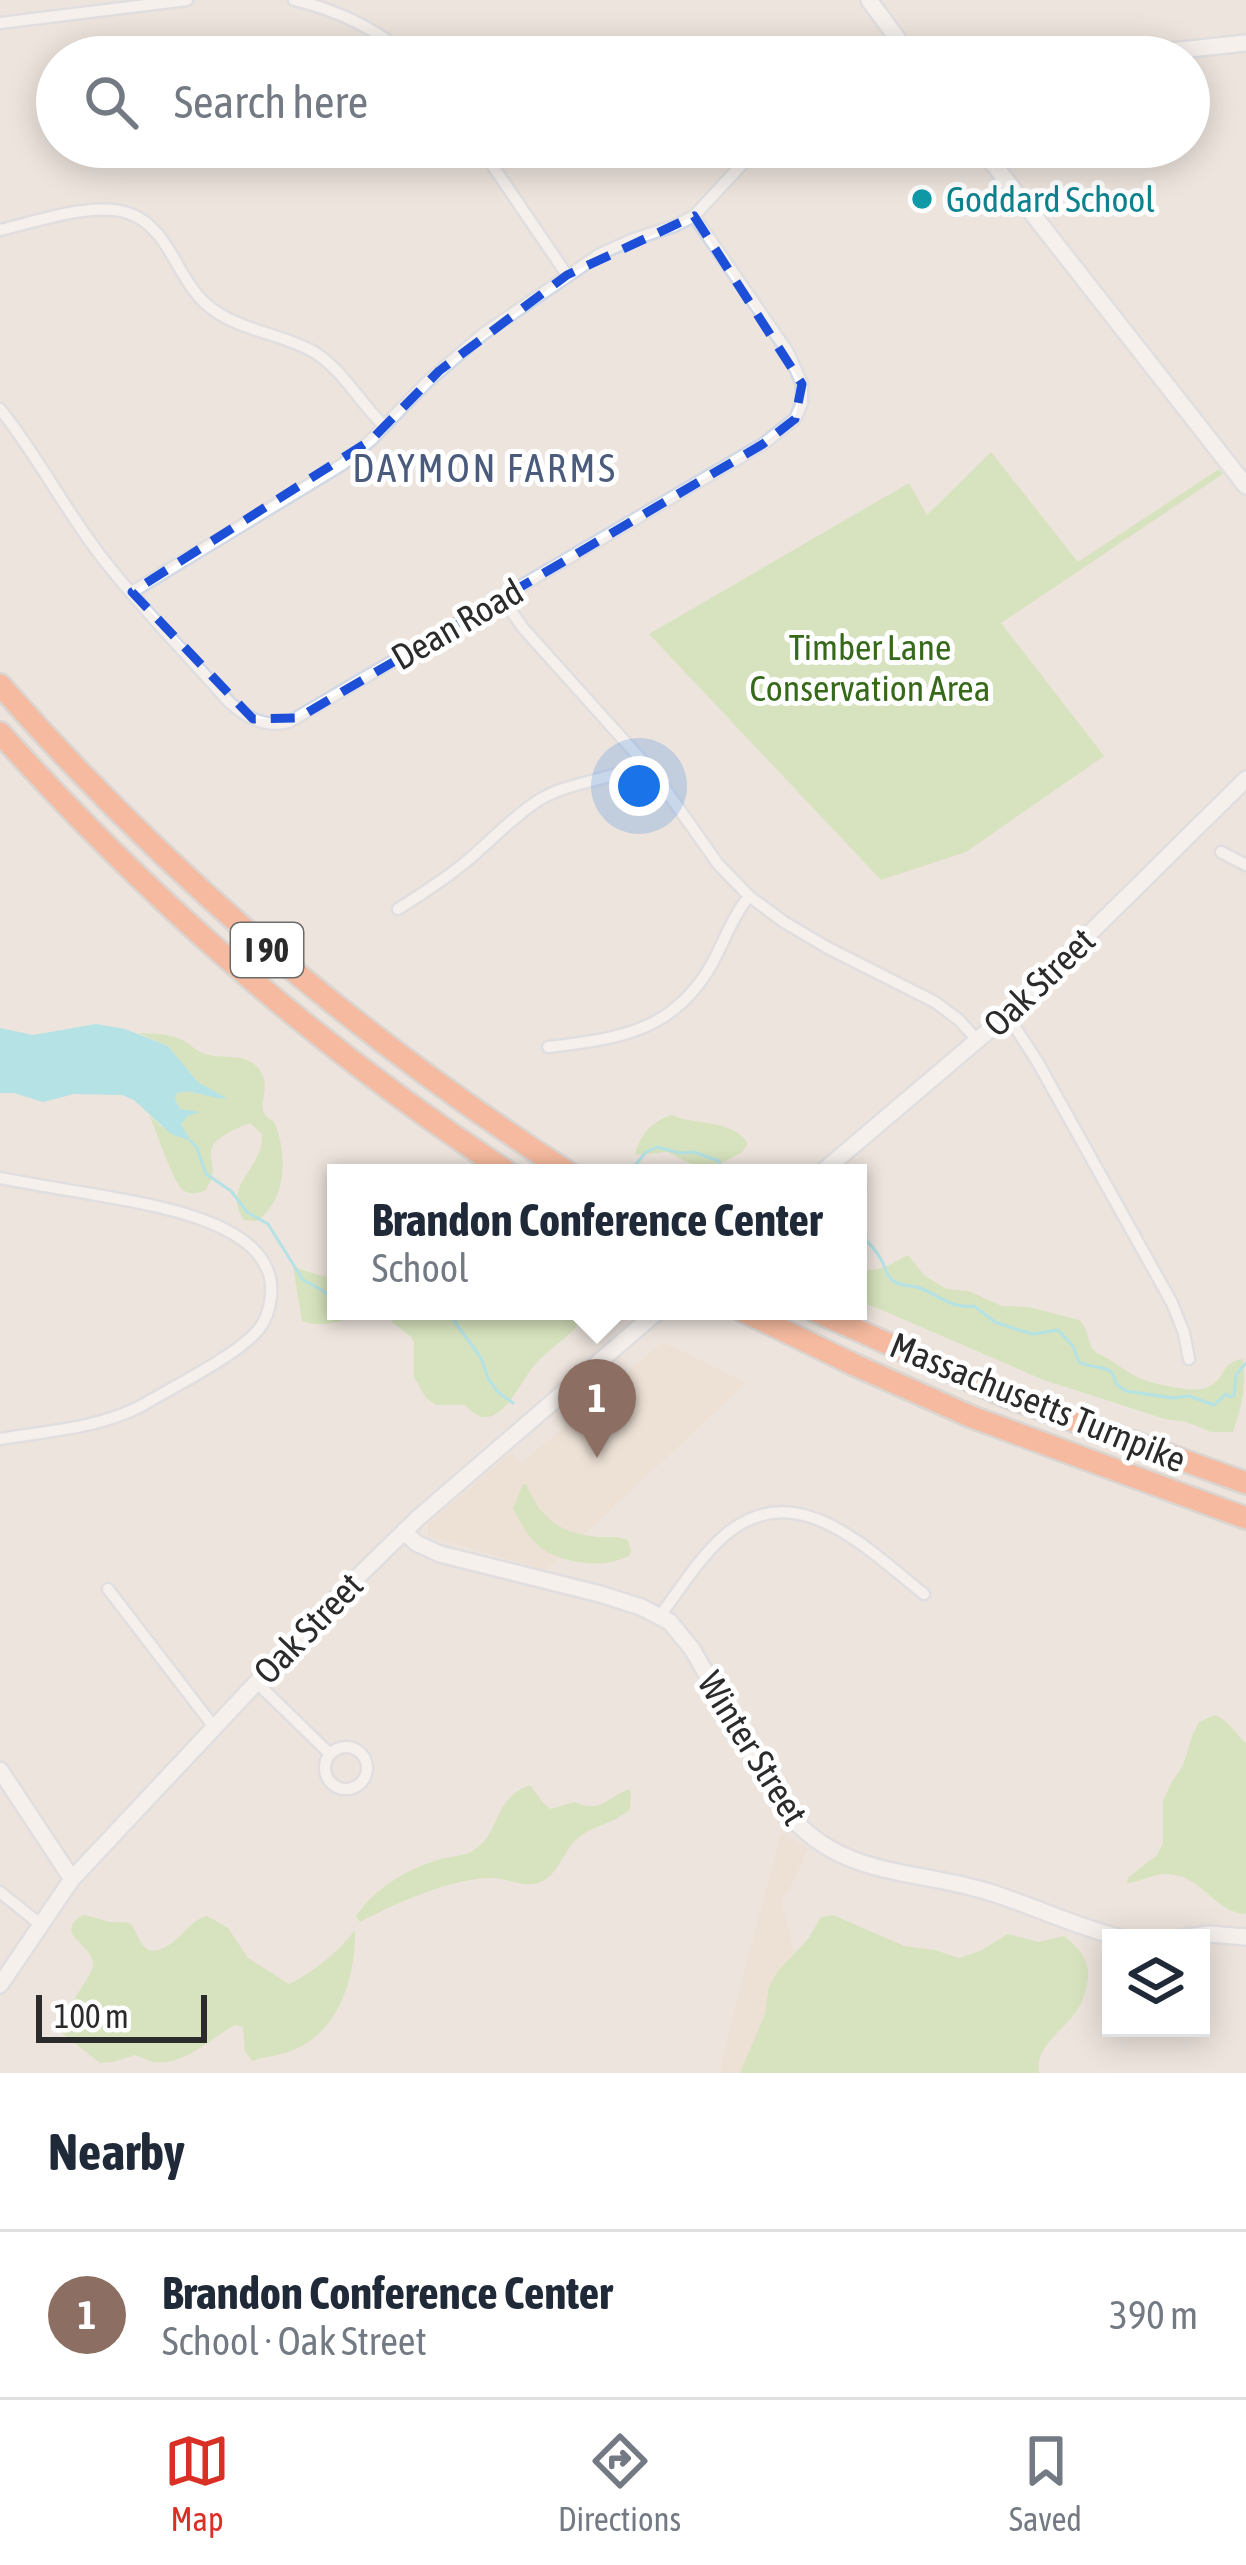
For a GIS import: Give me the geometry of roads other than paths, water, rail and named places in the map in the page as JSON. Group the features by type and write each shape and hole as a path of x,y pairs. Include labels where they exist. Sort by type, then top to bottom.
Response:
{"highway":[{"name":"I 90","path":"0,685 143,837 284,965 416,1069 556,1164"},
{"name":"I 90","path":"0,733 126,866 252,980 384,1086 495,1164"},
{"name":"Massachusetts Turnpike","path":"762,1320 972,1417 1246,1518"},
{"name":"Massachusetts Turnpike","path":"835,1320 1003,1395 1246,1483"}],"main road":[{"path":"869,0 896,36"},
{"path":"1210,47 1246,43"},
{"path":"996,168 1246,487"},
{"name":"Oak Street","path":"832,1164 1006,1015 1246,779"},
{"name":"Oak Street","path":"0,1985 72,1879 256,1682 404,1531 647,1320"},
{"name":"Winter Street","path":"404,1531 421,1546 449,1557 600,1594 660,1616 678,1629 785,1810 820,1845 867,1865 984,1890 1102,1931"},
{"path":"0,1770 72,1879"},
{"path":"1210,1934 1246,1937"}],"street":[{"path":"0,23 187,0"},
{"path":"294,0 346,16 380,36"},
{"path":"494,168 567,275"},
{"path":"132,592 358,453 471,344 616,246 694,216 739,168"},
{"path":"0,230 98,210 122,211 143,220 160,236 205,304 238,324 321,357 384,426"},
{"name":"Dean Road","path":"0,410 89,541 132,592 237,709 253,719 279,724 298,718 763,444 795,419 802,384 794,362 694,216"},
{"path":"502,598 523,628 669,792 718,864 749,896 828,949 935,1002 977,1040"},
{"path":"398,909 449,875 540,799 627,771 643,761"},
{"path":"1221,852 1246,866"},
{"path":"548,1047 622,1036 673,1013 707,972 749,896"},
{"path":"1006,1015 1037,1061 1172,1303 1189,1359"},
{"path":"0,1178 155,1206 213,1224 253,1248 272,1286 267,1316 253,1336 141,1406 96,1422 0,1439"},
{"path":"660,1616 728,1533 741,1523 773,1513 805,1514 836,1526 924,1594"},
{"path":"108,1589 214,1727"},
{"path":"256,1682 330,1754"},
{"path":"0,1892 41,1925"}],"water":[{"path":"96,1024 125,1029 168,1046 198,1082 228,1099 177,1093 180,1109 200,1112 181,1124 191,1141 171,1134 122,1095 74,1094 43,1102 0,1093 0,1028 33,1035"}],"waterway":[{"path":"191,1141 206,1174 231,1191 247,1212 268,1224 303,1280 327,1295"},
{"path":"636,1164 657,1147 694,1152 720,1164"},
{"path":"867,1242 896,1282 953,1304 974,1306 995,1322 1022,1331 1058,1330 1073,1346 1079,1362 1112,1372 1117,1385 1126,1391 1189,1396 1214,1405 1226,1394 1234,1395 1236,1375 1246,1363"},
{"path":"454,1320 481,1358 489,1380 513,1403"}],"place":[{"name":"Goddard School","path":"922,199"},
{"name":"Brandon Conference Center","path":"597,1458"}],"district":[{"name":"DAYMON FARMS","path":"485,468"}],"park label":[{"name":"Timber Lane Conservation Area","path":"870,668"}]}
